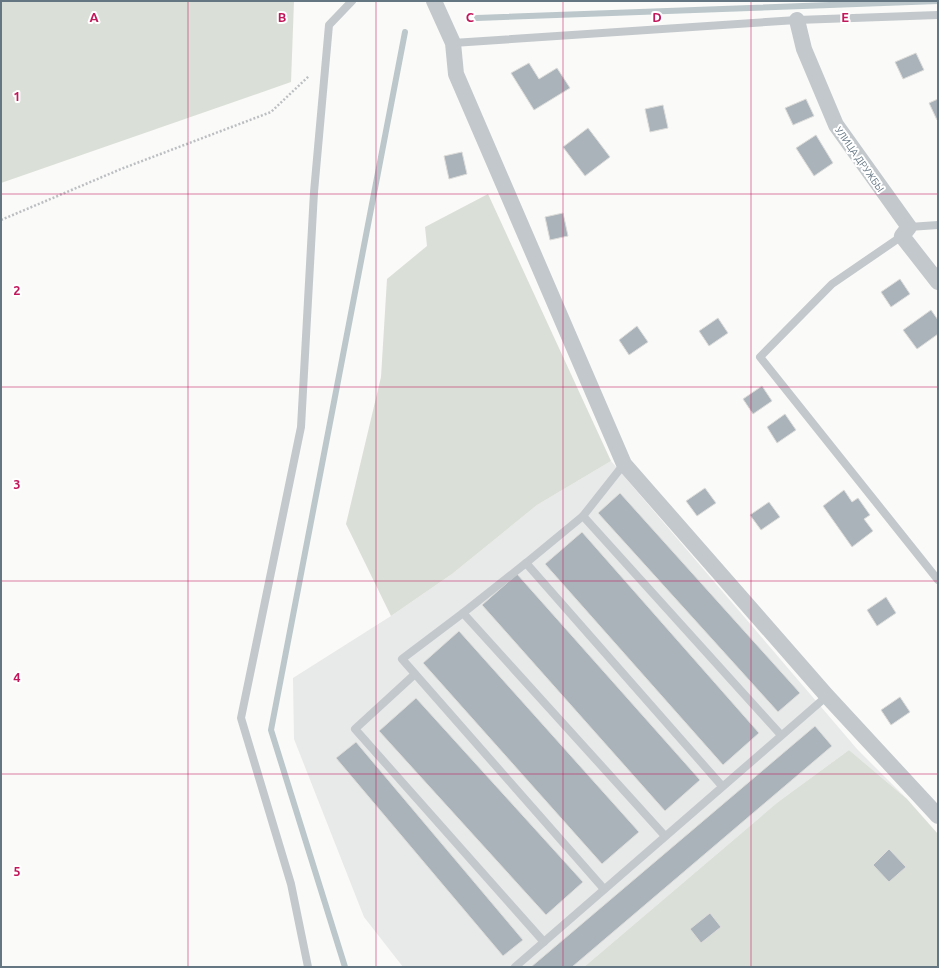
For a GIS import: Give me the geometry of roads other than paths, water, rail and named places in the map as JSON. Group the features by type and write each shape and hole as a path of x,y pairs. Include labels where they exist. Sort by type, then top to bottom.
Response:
{"street":[{"path":"434,1 453,42 456,74 624,464 827,696 938,816"},
{"name":"УЛИЦА ДРУЖБЫ","path":"797,20 804,49 836,125 938,282"}],"lane":[{"path":"308,967 291,884 241,718 301,427 314,192 329,25 352,1"},
{"path":"453,42 797,20 938,15"},
{"path":"938,225 905,231 832,284 760,357 938,580"},
{"path":"604,889 402,659 463,613 583,516 624,464"},
{"path":"583,516 781,735"},
{"path":"526,563 722,786"},
{"path":"463,613 665,836"},
{"path":"415,674 355,728 544,942"},
{"path":"515,967 827,696"}],"waterway":[{"path":"477,18 938,1"},
{"path":"345,967 271,730 405,32"}]}
